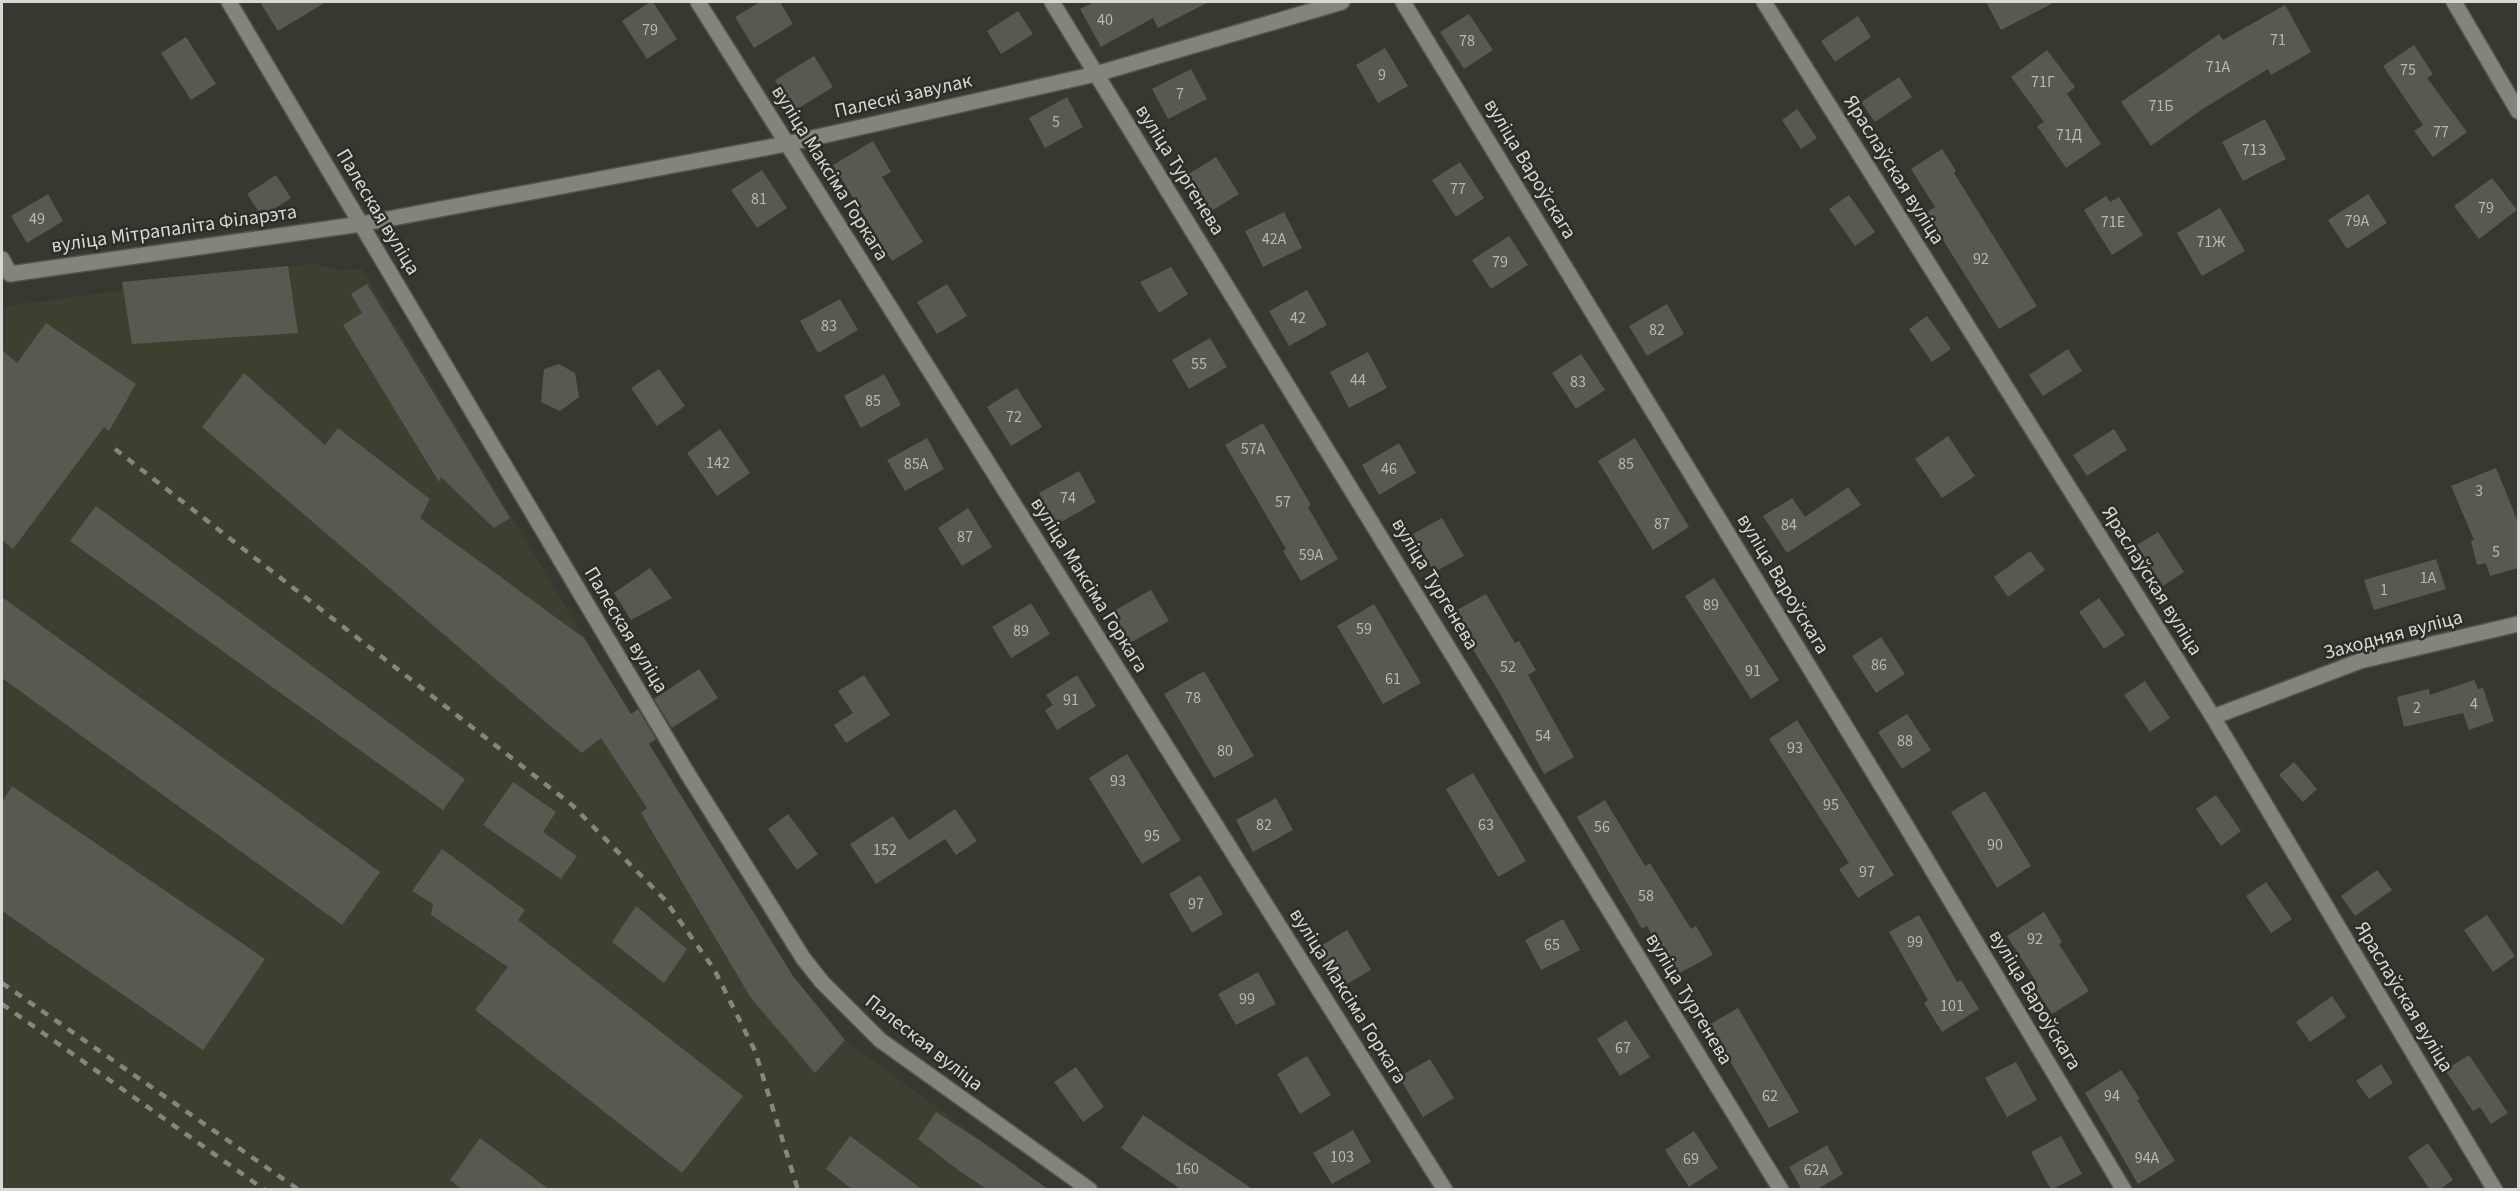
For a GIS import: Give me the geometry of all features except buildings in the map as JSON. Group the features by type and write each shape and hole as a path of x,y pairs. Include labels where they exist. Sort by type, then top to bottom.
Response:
{"street":[{"name":"Палеская вуліца","path":"229,2 686,771 803,958 822,982 880,1040 1090,1190"},
{"name":"вуліца Максіма Горкага","path":"698,2 1445,1190"},
{"name":"вуліца Тургенева","path":"1052,2 1781,1190"},
{"name":"Палескі завулак","path":"361,224 786,144 1096,74 1342,2"},
{"name":"вуліца Вароўскага","path":"1403,2 1905,824 2124,1190"},
{"name":"Яраслаўская вуліца","path":"1764,2 2213,717 2495,1190"},
{"path":"2454,2 2518,111"},
{"name":"вуліца Мітрапаліта Філарэта","path":"2,259 10,274 361,224"},
{"name":"Заходняя вуліца","path":"2213,717 2360,661 2518,624"}],"shaded area":[{"path":"315,264 336,270 362,269 632,717 793,976 845,1040 1049,1189 2,1189 2,307 123,290 122,282"}],"railway":[{"path":"115,449 572,805 665,900 714,969 755,1051 798,1190"},
{"path":"2,983 299,1190"},
{"path":"2,1004 265,1190"}]}
